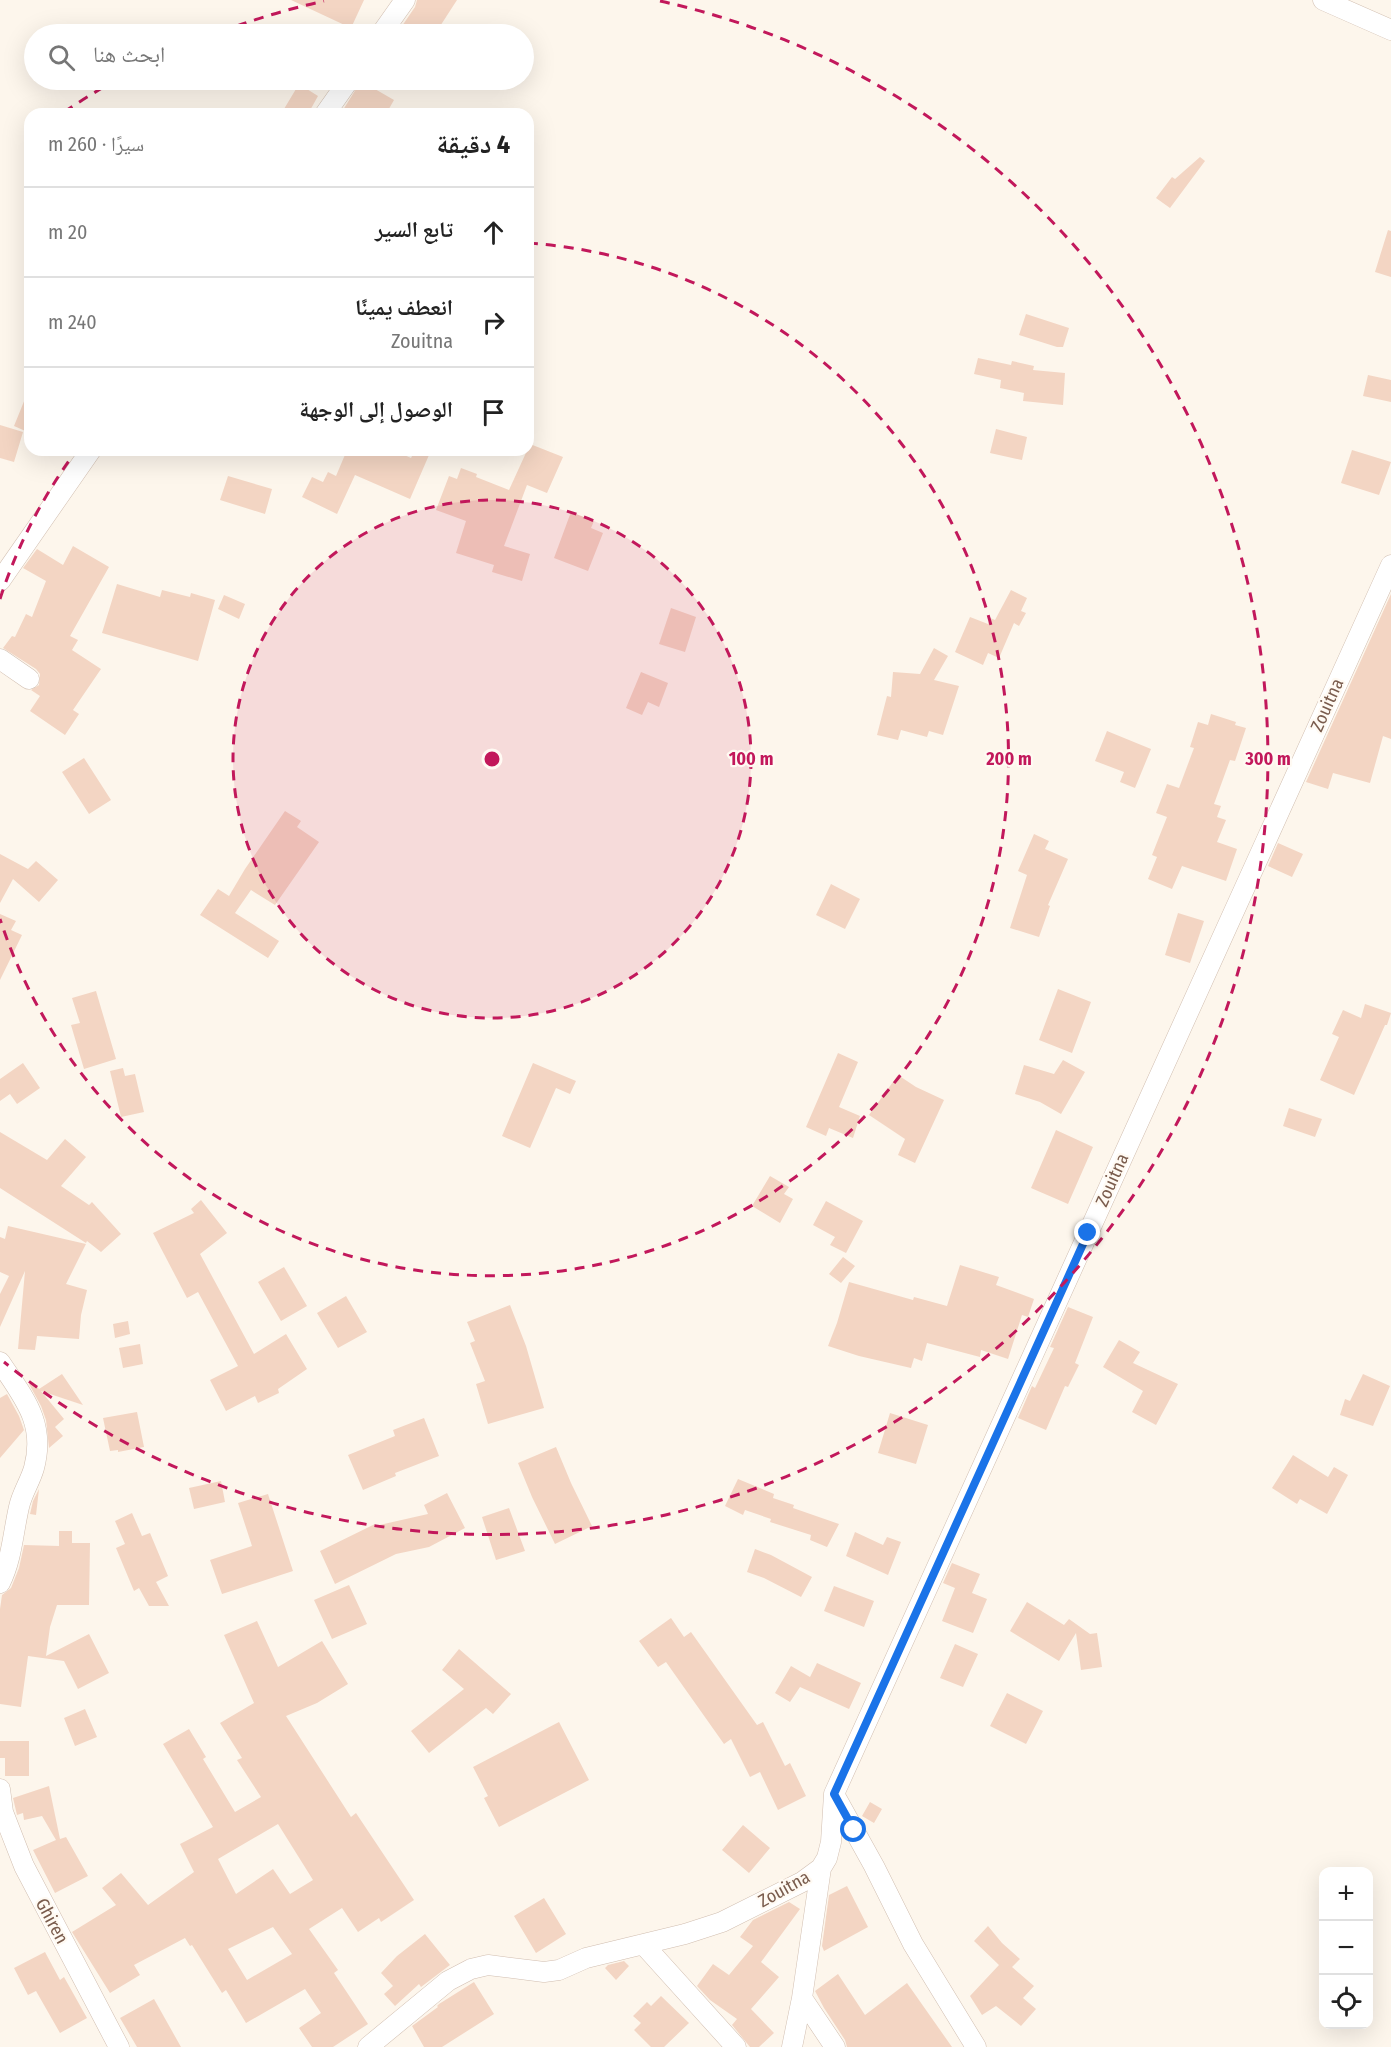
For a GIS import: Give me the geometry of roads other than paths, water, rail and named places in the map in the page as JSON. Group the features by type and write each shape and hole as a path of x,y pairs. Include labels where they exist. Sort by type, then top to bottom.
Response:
{"street":[{"path":"388,24 405,0"},
{"path":"1323,0 1391,30"},
{"path":"329,108 342,90"},
{"path":"0,582 88,456"},
{"name":"Zouitna","path":"368,2047 448,1981 471,1969 488,1965 544,1972 559,1970 586,1958 722,1922 802,1882 821,1868 827,1858 831,1842 834,1794 1391,565"},
{"path":"0,659 28,680"},
{"path":"0,1362 25,1400 36,1423 38,1448 33,1471 23,1492 14,1545 0,1584"},
{"name":"Ghiren","path":"0,1789 3,1812 24,1866 119,2047"},
{"path":"834,1794 874,1866 913,1944 976,2047"},
{"path":"792,2047 802,1998 821,1868"},
{"path":"643,1944 736,2047"},
{"path":"802,1998 835,2047"}]}
